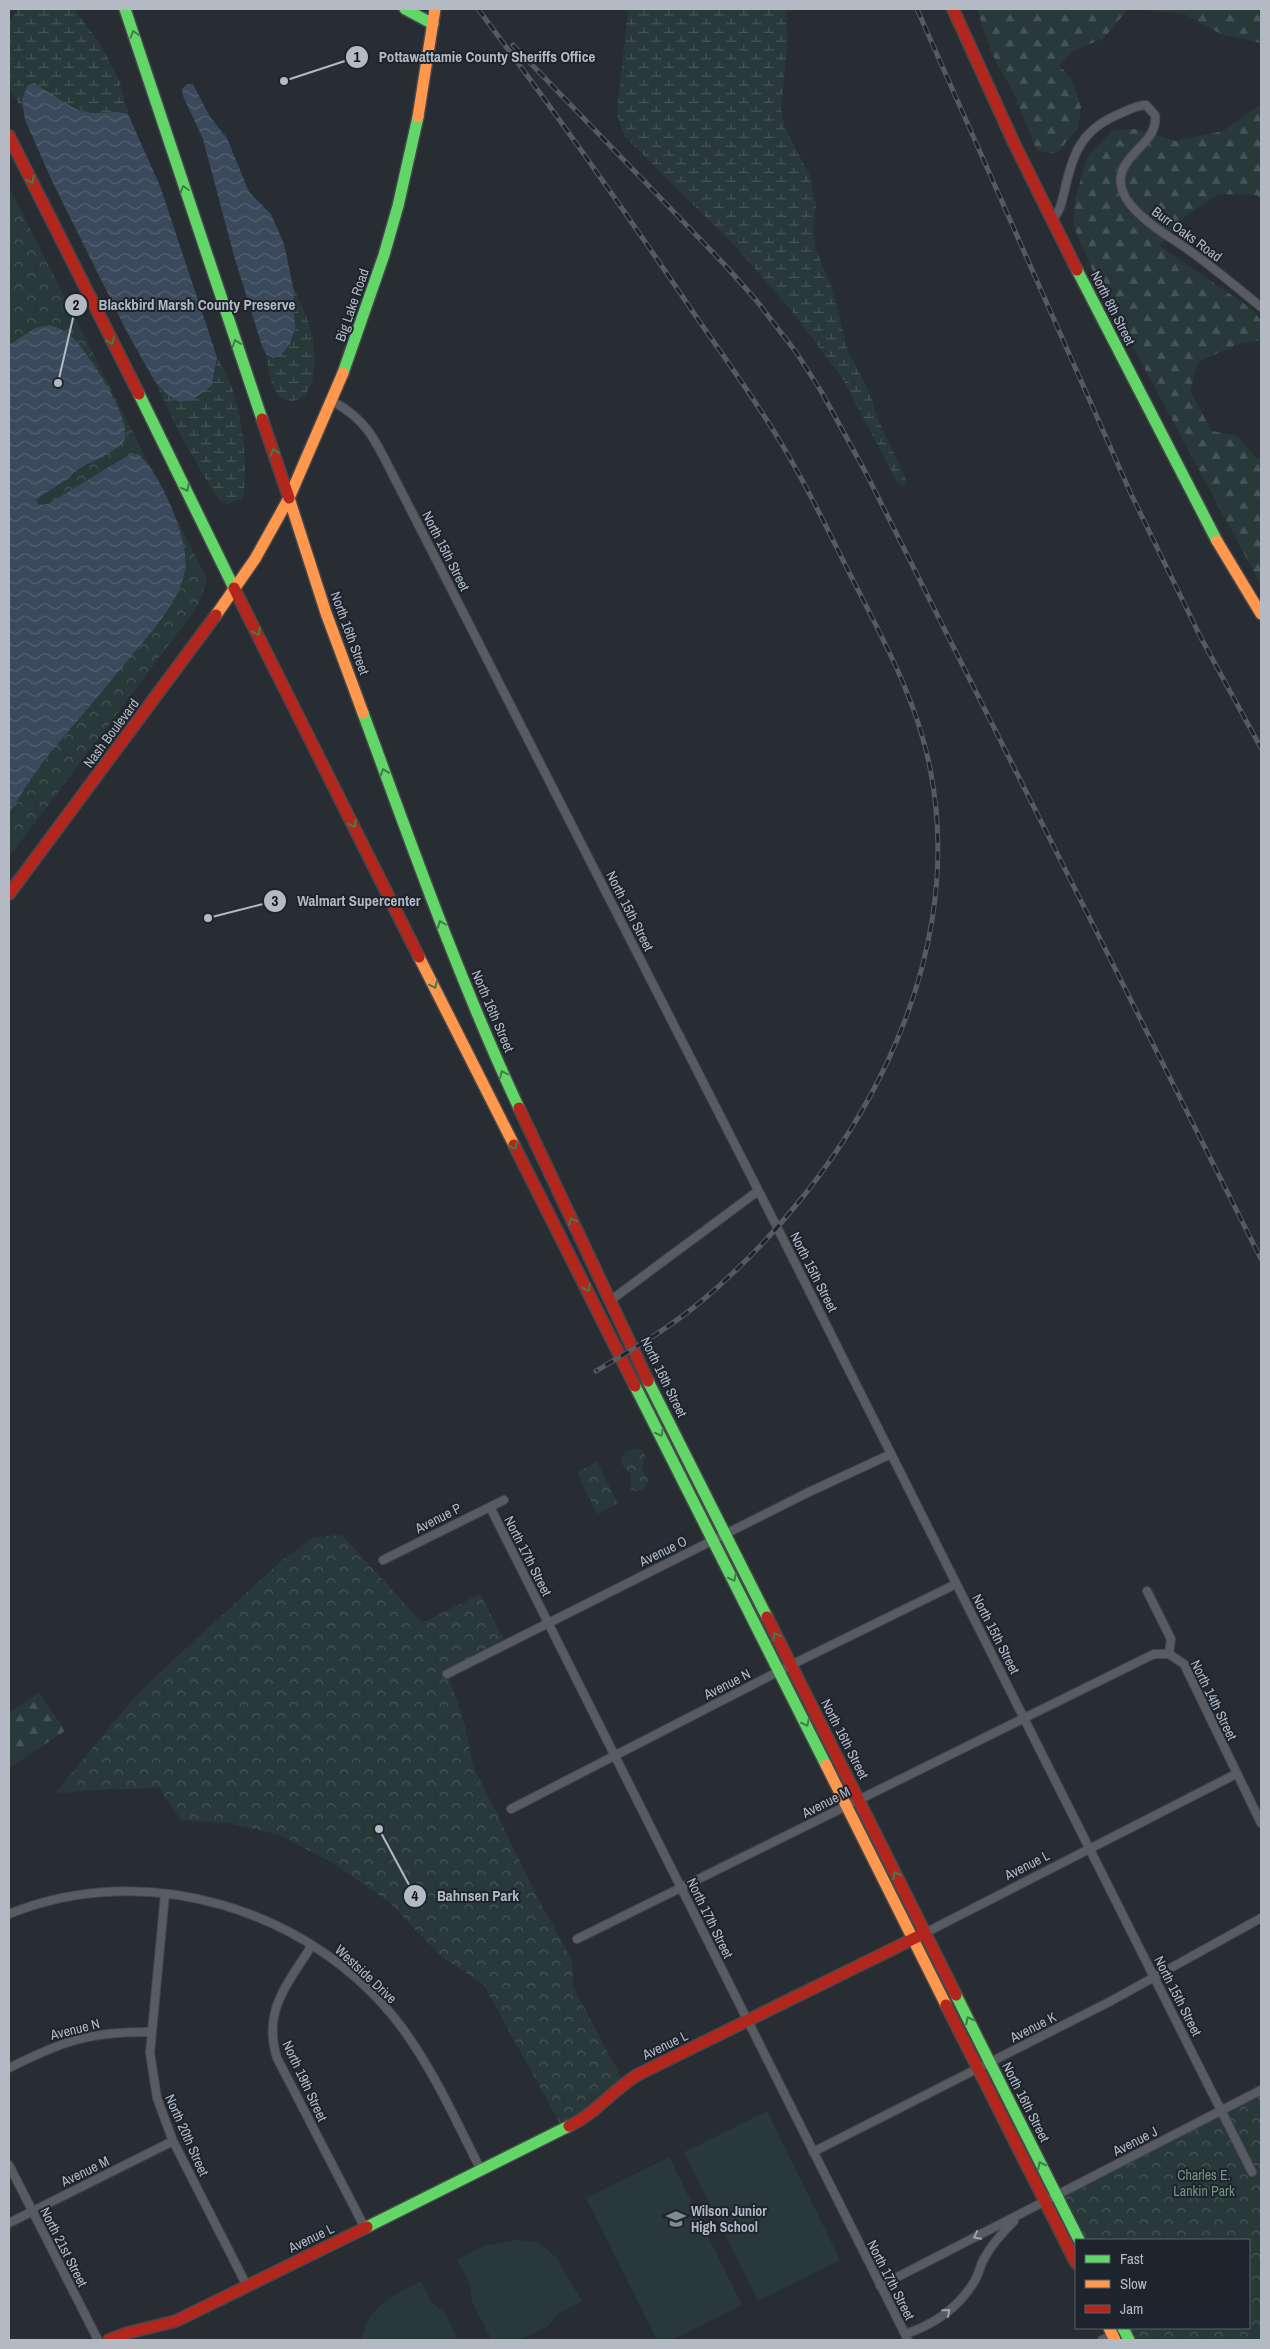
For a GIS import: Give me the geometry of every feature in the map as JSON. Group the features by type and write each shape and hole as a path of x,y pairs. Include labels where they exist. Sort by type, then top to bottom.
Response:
{"main road":[{"name":"North 16th Street","path":"125,9 326,613 470,997 496,1059 638,1361 1078,2239"},
{"path":"405,9 433,24"},
{"name":"Big Lake Road","path":"234,588 255,559 289,498 332,401 374,288 398,206 420,106 435,9"},
{"name":"North 8th Street","path":"953,9 1015,147 1051,220 1208,526 1261,614"},
{"name":"North 16th Street","path":"9,136 197,509 234,588 1075,2261"},
{"name":"Nash Boulevard","path":"9,894 156,698 234,588"},
{"name":"Avenue L","path":"109,2340 127,2333 176,2321 365,2228 584,2118 618,2088 637,2075 925,1933"},
{"path":"1123,2329 1129,2340"}],"street":[{"name":"Burr Oaks Road","path":"1051,220 1059,213 1069,171 1082,140 1097,125 1107,119 1146,105 1155,115 1155,125 1149,138 1122,171 1120,182 1127,200 1157,230 1188,250 1261,307"},
{"name":"North 15th Street","path":"332,401 356,415 377,443 758,1191 1252,2172"},
{"path":"610,1300 758,1191"},
{"name":"Avenue O","path":"447,1674 725,1534 891,1454"},
{"name":"Avenue P","path":"383,1560 504,1500"},
{"name":"North 17th Street","path":"490,1506 906,2337"},
{"name":"Avenue N","path":"511,1809 791,1665 956,1584"},
{"path":"1147,1591 1171,1639 1169,1654"},
{"name":"Avenue M","path":"577,1939 1154,1654 1169,1654"},
{"name":"North 14th Street","path":"1169,1654 1184,1664 1261,1823"},
{"name":"Avenue L","path":"925,1933 1236,1774"},
{"name":"Westside Drive","path":"9,1914 47,1901 86,1894 121,1891 165,1894 221,1904 280,1926 312,1945 350,1972 380,2001 400,2024 430,2070 481,2170"},
{"name":"North 20th Street","path":"165,1894 151,2032 152,2079 162,2116 173,2141 247,2286"},
{"name":"Avenue K","path":"813,2152 990,2063 1261,1918"},
{"name":"North 19th Street","path":"312,1945 275,2008 271,2031 273,2044 277,2058 365,2228"},
{"name":"Avenue N","path":"9,2068 53,2046 79,2038 117,2032 151,2032"},
{"name":"Avenue J","path":"880,2286 1261,2090"},
{"name":"Avenue M","path":"9,2223 173,2141"},
{"name":"North 21st Street","path":"9,2165 31,2212 98,2340"},
{"name":"Avenue J","path":"906,2337 941,2318 960,2300 975,2280 985,2256 1006,2228 1021,2214"},
{"path":"1110,2336 1123,2329"}],"green space":[{"path":"18,9 74,9 102,47 119,80 128,114 119,112 96,114 80,110 64,102 43,87 22,99 23,110 9,89 9,23"},
{"path":"628,9 786,9 787,47 781,110 785,128 809,174 816,205 813,227 815,247 832,289 848,351 871,396 877,417 906,479 904,486 897,482 843,379 791,310 737,248 625,137 617,114"},
{"path":"977,9 1128,9 1104,38 1074,51 1059,65 1071,78 1081,107 1078,128 1056,154 1037,151 1015,96 992,54"},
{"path":"1138,9 1261,9 1261,43 1221,34 1184,14"},
{"path":"1261,104 1261,200 1257,195 1219,194 1186,216 1160,246 1253,310 1261,321 1261,340 1239,344 1198,362 1190,391 1212,431 1238,436 1255,457 1261,460 1261,585 1095,276 1073,225 1075,200 1087,157 1112,131 1136,129 1176,141 1223,131"},
{"path":"9,187 207,579 198,606 9,857"},
{"path":"293,287 312,333 314,373 305,395 292,401 283,399 276,392 271,379 266,354 273,358 295,328"},
{"path":"217,358 232,388 244,445 245,482 243,498 228,504 220,501 214,493 180,434 154,380 167,395 179,402 215,375"},
{"path":"638,1448 642,1450 646,1457 641,1468 648,1480 645,1488 637,1492 631,1489 631,1475 620,1462 626,1451"},
{"path":"597,1462 618,1504 597,1514 577,1472"},
{"path":"342,1535 422,1623 480,1594 506,1644 447,1674 463,1718 473,1766 541,1904 572,1960 573,1987 624,2083 563,2129 484,1985 441,1956 388,1901 336,1865 280,1835 227,1823 181,1820 159,1788 87,1790 54,1794 141,1690 280,1562 314,1537"},
{"path":"39,1692 65,1731 9,1768 9,1713"},
{"name":"Charles E. Lankin Park","path":"1261,2090 1261,2340 1131,2340 1126,2329 1250,2329 1250,2239 1079,2239 1057,2196"},
{"path":"767,2111 840,2260 758,2301 684,2152"},
{"path":"669,2157 742,2305 672,2340 657,2340 586,2198"},
{"path":"515,2240 537,2242 556,2257 582,2302 559,2313 548,2326 519,2340 492,2340 472,2302 470,2284 457,2260 484,2246"},
{"path":"421,2281 432,2303 446,2314 458,2340 362,2340 369,2318 375,2310 391,2297"}],"water":[{"path":"34,83 79,110 91,113 118,112 128,114 160,186 217,358 212,385 192,400 179,402 167,395 154,380 127,332 52,181 25,120 22,99 28,85"},
{"path":"187,84 193,84 210,117 227,138 249,192 271,214 284,244 293,287 295,328 290,344 281,355 273,358 266,354 262,346 234,256 203,139 183,96 182,89"},
{"path":"50,325 62,330 80,345 108,388 123,419 126,432 124,441 115,449 81,468 36,500 39,505 48,504 127,456 138,454 147,463 164,491 172,509 183,544 186,559 185,571 170,607 154,629 50,753 9,813 9,345 35,328"}],"railway":[{"path":"478,9 642,237 761,410 800,477 876,626 908,695 917,719 930,768 938,843 932,918 915,991 888,1062 851,1129 807,1191 758,1248 704,1299 678,1319 596,1371"},
{"path":"917,9 1131,494 1201,638 1261,748"},
{"path":"513,45 724,264 756,300 796,352 821,391 866,473 1261,1259"}],"traffic: fast":[{"path":"125,9 262,419"},
{"path":"405,9 433,24"},
{"path":"343,373 384,255 398,206 418,117"},
{"path":"1077,270 1217,541"},
{"path":"139,394 234,588"},
{"path":"363,713 456,962 519,1108"},
{"path":"648,1381 767,1617"},
{"path":"635,1386 826,1765"},
{"path":"956,1995 1078,2239"},
{"path":"367,2227 569,2126"},
{"path":"1124,2329 1129,2340"}],"traffic: slow":[{"path":"418,117 435,9"},
{"path":"216,615 255,559 289,498 343,373"},
{"path":"289,498 326,613 363,713"},
{"path":"1217,541 1261,614"},
{"path":"419,957 514,1145"},
{"path":"826,1765 946,2005"},
{"path":"1110,2329 1115,2340"}],"traffic: jam":[{"path":"953,9 1014,143 1077,270"},
{"path":"9,136 139,394"},
{"path":"262,419 289,498"},
{"path":"234,588 419,957"},
{"path":"9,894 216,615"},
{"path":"519,1108 648,1381"},
{"path":"514,1145 635,1386"},
{"path":"767,1617 956,1995"},
{"path":"569,2126 596,2109 637,2075 921,1935"},
{"path":"946,2005 1075,2261"},
{"path":"109,2340 127,2333 176,2321 367,2227"}],"place":[{"name":"Pottawattamie County Sheriffs Office","path":"284,81"},
{"name":"Blackbird Marsh County Preserve","path":"58,383"},
{"name":"Walmart Supercenter","path":"208,918"},
{"name":"Bahnsen Park","path":"379,1829"},
{"name":"Wilson Junior High School","path":"676,2219"}]}
